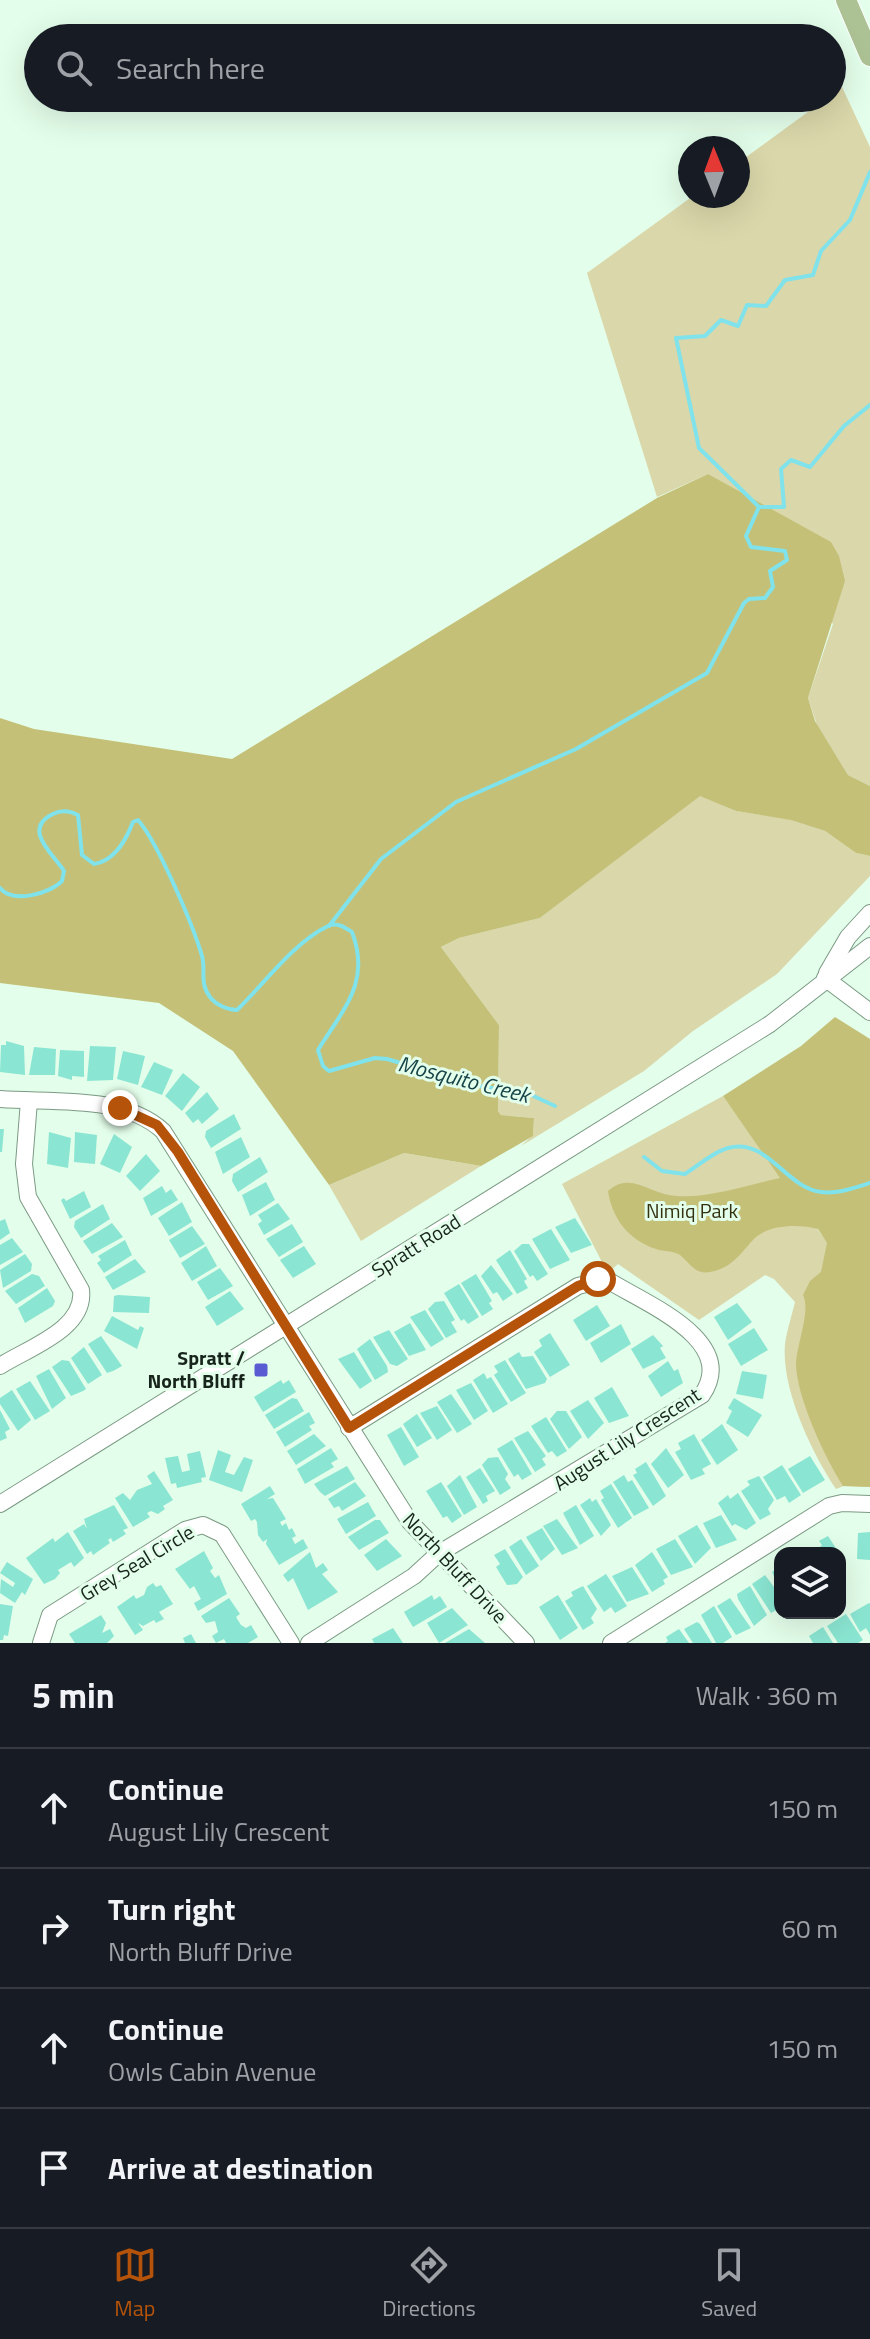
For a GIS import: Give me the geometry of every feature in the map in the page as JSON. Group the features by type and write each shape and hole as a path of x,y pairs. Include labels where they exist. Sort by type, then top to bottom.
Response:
{"main road":[{"path":"846,0 870,56"}],"street":[{"name":"Spratt Road","path":"825,978 848,937 870,913"},
{"name":"Spratt Road","path":"0,1504 770,1024 825,978 870,946"},
{"path":"825,978 870,1012"},
{"name":"North Bluff Drive","path":"0,1099 120,1108 157,1125 178,1152 284,1327 410,1522 526,1643"},
{"path":"0,1366 72,1321 82,1298 81,1290 28,1197 24,1164 29,1101"},
{"name":"August Lily Crescent","path":"309,1643 414,1576 438,1554 702,1395 710,1370 701,1342 686,1326 606,1279 590,1281 349,1428"},
{"path":"611,1643 829,1506 870,1504"},
{"name":"Grey Seal Circle","path":"41,1643 41,1633 50,1615 185,1530 203,1525 222,1534 291,1643"}],"green space":[{"path":"846,96 870,147 870,786 848,775 817,725 808,698 833,624 708,474 657,497 587,273 678,207 750,208 750,154 808,112 846,112"},
{"path":"708,474 831,542 839,556 845,581 808,698 815,721 848,775 870,786 870,856 856,853 825,831 791,820 736,811 700,796 540,918 459,938 441,947 499,1025 498,1111 501,1115 534,1118 533,1136 481,1166 404,1153 329,1185 233,1051 159,1003 0,983 0,718 34,729 232,759 657,498"},
{"path":"700,795 736,811 789,819 825,831 856,853 870,856 870,876 777,974 693,1031 644,1071 521,1146 533,1135 534,1118 501,1115 498,1111 499,1025 441,947 459,938 540,918"},
{"path":"835,1017 870,1039 870,1487 843,1486 813,1426 797,1377 796,1363 805,1310 803,1295 810,1281 821,1272 827,1243 818,1229 802,1226 775,1228 759,1235 730,1264 718,1270 700,1272 680,1255 646,1245 630,1234 613,1210 608,1191 616,1185 633,1183 667,1195 690,1196 780,1178 723,1096 801,1046"},
{"name":"Nimiq Park","path":"723,1096 870,1303 870,1487 844,1486 836,1489 808,1439 793,1400 785,1362 785,1344 795,1302 774,1279 765,1275 699,1320 618,1264 609,1272 602,1270 603,1264 562,1184"},
{"path":"404,1153 481,1166 361,1241 329,1185"}],"building":[{"path":"6,1041 24,1046 25,1075 0,1072 1,1045 6,1045"},
{"path":"90,1046 116,1047 113,1080 87,1081"},
{"path":"34,1047 56,1049 55,1075 29,1075"},
{"path":"60,1050 84,1051 84,1077 72,1076 72,1080 58,1076"},
{"path":"123,1051 145,1056 138,1085 117,1079"},
{"path":"154,1062 173,1070 162,1095 141,1087"},
{"path":"183,1073 200,1087 182,1111 165,1096"},
{"path":"207,1092 219,1109 202,1124 198,1119 193,1123 185,1113"},
{"path":"234,1114 241,1129 211,1148 205,1137 206,1131"},
{"path":"0,1129 4,1129 2,1152 0,1152"},
{"path":"49,1132 71,1138 68,1168 47,1164"},
{"path":"75,1132 97,1135 95,1164 74,1162"},
{"path":"114,1134 132,1147 120,1173 100,1164"},
{"path":"241,1137 250,1157 223,1174 215,1152"},
{"path":"146,1154 160,1171 140,1191 126,1176"},
{"path":"260,1157 268,1172 238,1192 232,1181 233,1174"},
{"path":"266,1182 275,1200 250,1216 242,1195"},
{"path":"162,1186 166,1193 171,1189 178,1200 151,1216 143,1198"},
{"path":"84,1191 91,1207 70,1219 61,1200 64,1198 66,1201"},
{"path":"182,1202 192,1222 169,1236 158,1218"},
{"path":"278,1203 290,1219 264,1235 258,1224 262,1221 258,1215"},
{"path":"103,1204 110,1219 81,1238 74,1227 75,1221"},
{"path":"575,1218 592,1245 571,1253 555,1227"},
{"path":"5,1219 10,1233 0,1240 0,1221"},
{"path":"112,1223 123,1237 92,1254 83,1241"},
{"path":"292,1224 303,1242 279,1257 266,1239"},
{"path":"192,1226 205,1244 180,1258 169,1240"},
{"path":"551,1229 570,1260 550,1269 532,1239"},
{"path":"12,1238 23,1252 0,1265 0,1245"},
{"path":"125,1240 132,1255 104,1273 97,1263 101,1260 98,1256"},
{"path":"522,1244 529,1244 548,1274 537,1281 533,1275 530,1277 514,1251"},
{"path":"206,1246 217,1266 192,1281 181,1263"},
{"path":"304,1246 316,1264 293,1278 280,1260"},
{"path":"510,1250 527,1279 524,1281 528,1288 517,1294 496,1260"},
{"path":"25,1254 32,1264 31,1271 3,1288 0,1270"},
{"path":"135,1259 146,1272 113,1290 105,1277"},
{"path":"491,1265 513,1294 503,1301 497,1292 493,1294 481,1276"},
{"path":"220,1268 233,1286 208,1300 197,1282"},
{"path":"32,1274 39,1276 45,1286 16,1304 5,1291"},
{"path":"476,1274 492,1301 489,1303 493,1309 482,1316 461,1283"},
{"path":"459,1284 479,1317 468,1324 464,1319 461,1321 444,1293"},
{"path":"47,1288 55,1301 53,1306 25,1323 18,1308"},
{"path":"230,1291 244,1309 217,1326 205,1307"},
{"path":"114,1296 150,1297 149,1313 113,1312"},
{"path":"444,1301 455,1320 451,1322 457,1332 446,1338 428,1309 435,1302"},
{"path":"737,1303 752,1322 728,1340 714,1317"},
{"path":"597,1305 610,1326 586,1341 573,1320"},
{"path":"425,1310 444,1339 431,1347 410,1317"},
{"path":"112,1316 138,1330 140,1326 144,1328 137,1349 104,1331"},
{"path":"410,1323 426,1350 409,1356 394,1332"},
{"path":"621,1324 631,1344 601,1363 590,1343"},
{"path":"754,1328 768,1350 741,1366 728,1344"},
{"path":"389,1330 408,1359 397,1366 390,1364 373,1337"},
{"path":"550,1333 570,1365 550,1377 534,1352 542,1346 539,1340"},
{"path":"653,1335 663,1346 660,1348 666,1358 643,1369 631,1349"},
{"path":"101,1336 122,1366 107,1373 88,1344"},
{"path":"370,1339 388,1372 375,1380 357,1349"},
{"path":"84,1347 102,1375 88,1384 71,1358"},
{"path":"354,1352 372,1381 360,1389 338,1359"},
{"path":"519,1352 522,1357 533,1356 547,1379 545,1383 526,1389 508,1359"},
{"path":"62,1360 69,1361 86,1389 71,1396 52,1367"},
{"path":"505,1360 526,1393 511,1402 494,1375 498,1372 494,1366"},
{"path":"668,1361 674,1371 678,1369 683,1383 661,1397 648,1376"},
{"path":"49,1369 66,1398 52,1409 36,1376"},
{"path":"742,1371 767,1375 763,1399 736,1394"},
{"path":"484,1373 487,1379 491,1377 508,1404 493,1413 473,1380"},
{"path":"281,1380 283,1384 289,1380 296,1392 263,1412 254,1397"},
{"path":"30,1381 50,1411 35,1420 16,1389"},
{"path":"471,1383 488,1411 474,1420 456,1390"},
{"path":"612,1387 629,1416 609,1423 594,1398"},
{"path":"12,1390 31,1420 18,1431 0,1404 0,1398"},
{"path":"451,1394 472,1424 457,1433 437,1402"},
{"path":"292,1398 297,1399 304,1411 274,1429 265,1415"},
{"path":"734,1398 762,1415 748,1437 726,1423 732,1411 728,1408"},
{"path":"588,1400 604,1423 588,1439 570,1411"},
{"path":"437,1406 452,1430 437,1440 420,1413"},
{"path":"0,1410 10,1429 5,1432 7,1438 0,1441"},
{"path":"557,1411 566,1411 582,1437 569,1449 550,1419"},
{"path":"309,1412 315,1423 309,1426 312,1430 285,1447 276,1432"},
{"path":"417,1414 432,1438 417,1447 403,1424"},
{"path":"546,1417 567,1451 557,1457 552,1451 548,1453 531,1426"},
{"path":"722,1424 738,1450 717,1465 701,1440"},
{"path":"401,1427 419,1457 404,1466 387,1435"},
{"path":"528,1431 546,1456 542,1459 546,1465 535,1472 514,1438"},
{"path":"314,1434 326,1446 296,1465 287,1451"},
{"path":"694,1434 711,1464 702,1469 705,1474 691,1480 675,1452 681,1449 678,1443"},
{"path":"512,1440 532,1474 522,1480 518,1474 514,1477 497,1449"},
{"path":"331,1448 338,1459 331,1463 334,1467 305,1484 297,1469"},
{"path":"666,1448 684,1475 668,1488 651,1464"},
{"path":"218,1450 231,1455 225,1472 234,1475 244,1457 253,1460 242,1492 209,1480"},
{"path":"200,1451 206,1477 201,1478 202,1482 177,1488 176,1483 171,1484 165,1458 178,1456 182,1472 187,1471 190,1470 187,1454"},
{"path":"810,1456 825,1480 803,1493 788,1469"},
{"path":"498,1457 508,1474 505,1479 511,1488 500,1495 482,1465 488,1458"},
{"path":"646,1462 666,1496 653,1506 633,1475 637,1473 635,1469"},
{"path":"782,1465 801,1495 789,1503 785,1496 777,1500 763,1477"},
{"path":"347,1466 355,1479 325,1496 314,1484"},
{"path":"480,1468 495,1491 486,1496 488,1501 483,1504 466,1477"},
{"path":"154,1471 173,1500 163,1506 165,1509 158,1514 147,1513 150,1517 133,1527 115,1498 123,1493 130,1500 137,1490 152,1484 147,1476"},
{"path":"460,1475 477,1507 464,1515 447,1486"},
{"path":"624,1475 628,1482 632,1480 649,1508 634,1516 613,1482"},
{"path":"759,1476 774,1500 768,1509 771,1514 760,1520 741,1491 750,1485 747,1481"},
{"path":"355,1482 366,1496 342,1511 339,1506 334,1508 328,1499"},
{"path":"441,1482 462,1516 452,1523 447,1516 443,1518 426,1491"},
{"path":"611,1484 632,1518 618,1528 601,1500 604,1498 600,1491"},
{"path":"270,1486 275,1494 267,1499 273,1498 286,1519 280,1522 282,1526 286,1523 289,1530 292,1528 296,1536 292,1538 295,1544 303,1539 308,1548 279,1565 266,1544 267,1539 263,1542 258,1535 257,1522 255,1519 251,1521 241,1504"},
{"path":"738,1493 756,1523 746,1530 735,1524 732,1526 718,1503 728,1495 730,1499"},
{"path":"590,1498 592,1502 596,1499 611,1525 601,1536 580,1505"},
{"path":"368,1502 376,1516 346,1534 337,1519"},
{"path":"114,1505 128,1528 123,1530 126,1534 113,1542 111,1538 108,1540 110,1543 93,1555 91,1551 87,1554 73,1531 84,1524 87,1529 84,1519"},
{"path":"576,1505 594,1536 580,1545 563,1513"},
{"path":"721,1515 737,1540 716,1548 703,1523"},
{"path":"557,1519 578,1548 562,1555 543,1526"},
{"path":"380,1520 389,1533 359,1550 348,1537"},
{"path":"697,1525 711,1548 695,1564 678,1536"},
{"path":"542,1528 555,1549 541,1561 526,1537"},
{"path":"68,1532 84,1558 74,1567 71,1562 58,1570 60,1573 55,1579 44,1584 26,1558 53,1538 55,1542"},
{"path":"870,1532 870,1560 857,1559 858,1533"},
{"path":"828,1536 835,1547 820,1547 819,1541"},
{"path":"386,1539 402,1556 377,1571 364,1555"},
{"path":"521,1539 539,1566 526,1575 509,1547"},
{"path":"675,1539 693,1567 671,1575 656,1549"},
{"path":"505,1549 523,1577 517,1584 507,1585 496,1567 500,1564 494,1555"},
{"path":"204,1551 213,1568 210,1571 215,1578 219,1575 227,1594 198,1611 194,1603 201,1599 194,1586 190,1589 175,1569"},
{"path":"310,1552 316,1568 323,1563 328,1570 322,1574 338,1592 308,1610 293,1578 288,1582 283,1575"},
{"path":"652,1552 668,1577 663,1580 665,1584 652,1592 635,1565"},
{"path":"7,1562 33,1579 25,1595 22,1592 15,1603 0,1593 1,1579 13,1587 15,1583 0,1573"},
{"path":"632,1567 649,1594 627,1602 612,1576"},
{"path":"606,1574 627,1606 615,1613 611,1607 604,1612 587,1586"},
{"path":"765,1575 774,1587 774,1611 771,1613 752,1584"},
{"path":"153,1583 156,1587 161,1585 173,1604 159,1612 164,1619 143,1626 138,1623 143,1630 135,1635 117,1607 134,1595 136,1599 144,1595"},
{"path":"583,1586 597,1609 591,1618 594,1623 583,1630 565,1601 573,1596 571,1592"},
{"path":"750,1586 767,1615 754,1626 737,1594"},
{"path":"432,1595 434,1600 440,1596 447,1607 413,1627 404,1612"},
{"path":"558,1595 578,1628 560,1640 539,1607"},
{"path":"229,1598 240,1614 236,1617 241,1625 246,1628 251,1625 258,1637 248,1643 226,1643 224,1639 216,1643 212,1636 218,1632 215,1621 206,1623 201,1616"},
{"path":"730,1598 751,1628 736,1635 717,1606"},
{"path":"869,1603 870,1635 866,1628 860,1632 850,1614"},
{"path":"0,1604 13,1606 8,1636 4,1635 3,1640 0,1640"},
{"path":"714,1606 732,1637 723,1643 716,1643 701,1615"},
{"path":"452,1608 468,1625 439,1643 427,1623"},
{"path":"846,1614 863,1640 838,1643 827,1626 838,1619 846,1619"},
{"path":"101,1615 106,1623 102,1633 110,1629 114,1636 107,1643 75,1643 69,1634"},
{"path":"697,1622 712,1643 693,1643 684,1629"},
{"path":"823,1627 833,1643 813,1643 809,1636"},
{"path":"393,1628 403,1643 374,1643 372,1639"},
{"path":"469,1629 485,1643 445,1643"},
{"path":"679,1629 689,1643 665,1643 668,1641 666,1637"},
{"path":"191,1634 196,1643 185,1643 183,1638"}],"waterway":[{"path":"759,507 699,448 676,338 705,336 721,320 738,326 747,305 766,306 785,280 813,275 821,251 850,220 870,172"},
{"path":"329,926 381,859 456,802 576,749 707,673 744,603 749,599 765,598 773,587 770,571 787,560 785,551 751,547 746,536 759,507 784,507 781,469 791,460 810,467 844,426 870,405"},
{"name":"Mosquito Creek","path":"0,888 13,895 31,895 49,890 62,881 64,871 40,834 44,820 53,814 66,812 78,815 82,855 94,864 114,854 133,822 138,820 165,865 183,905 202,956 205,987 215,1002 237,1010 315,933 328,926 340,926 352,932 358,966 352,994 318,1050 323,1066 329,1071 375,1058 387,1059 479,1086 527,1093 555,1106"},
{"name":"Mosquito Creek","path":"644,1157 662,1171 685,1174 717,1153 742,1147 765,1156 809,1189 834,1192 870,1183"}],"place":[{"name":"Spratt / North Bluff","path":"261,1370"}],"route":[{"path":"120,1108 149,1119 163,1131 349,1428 578,1286 598,1279"}]}
